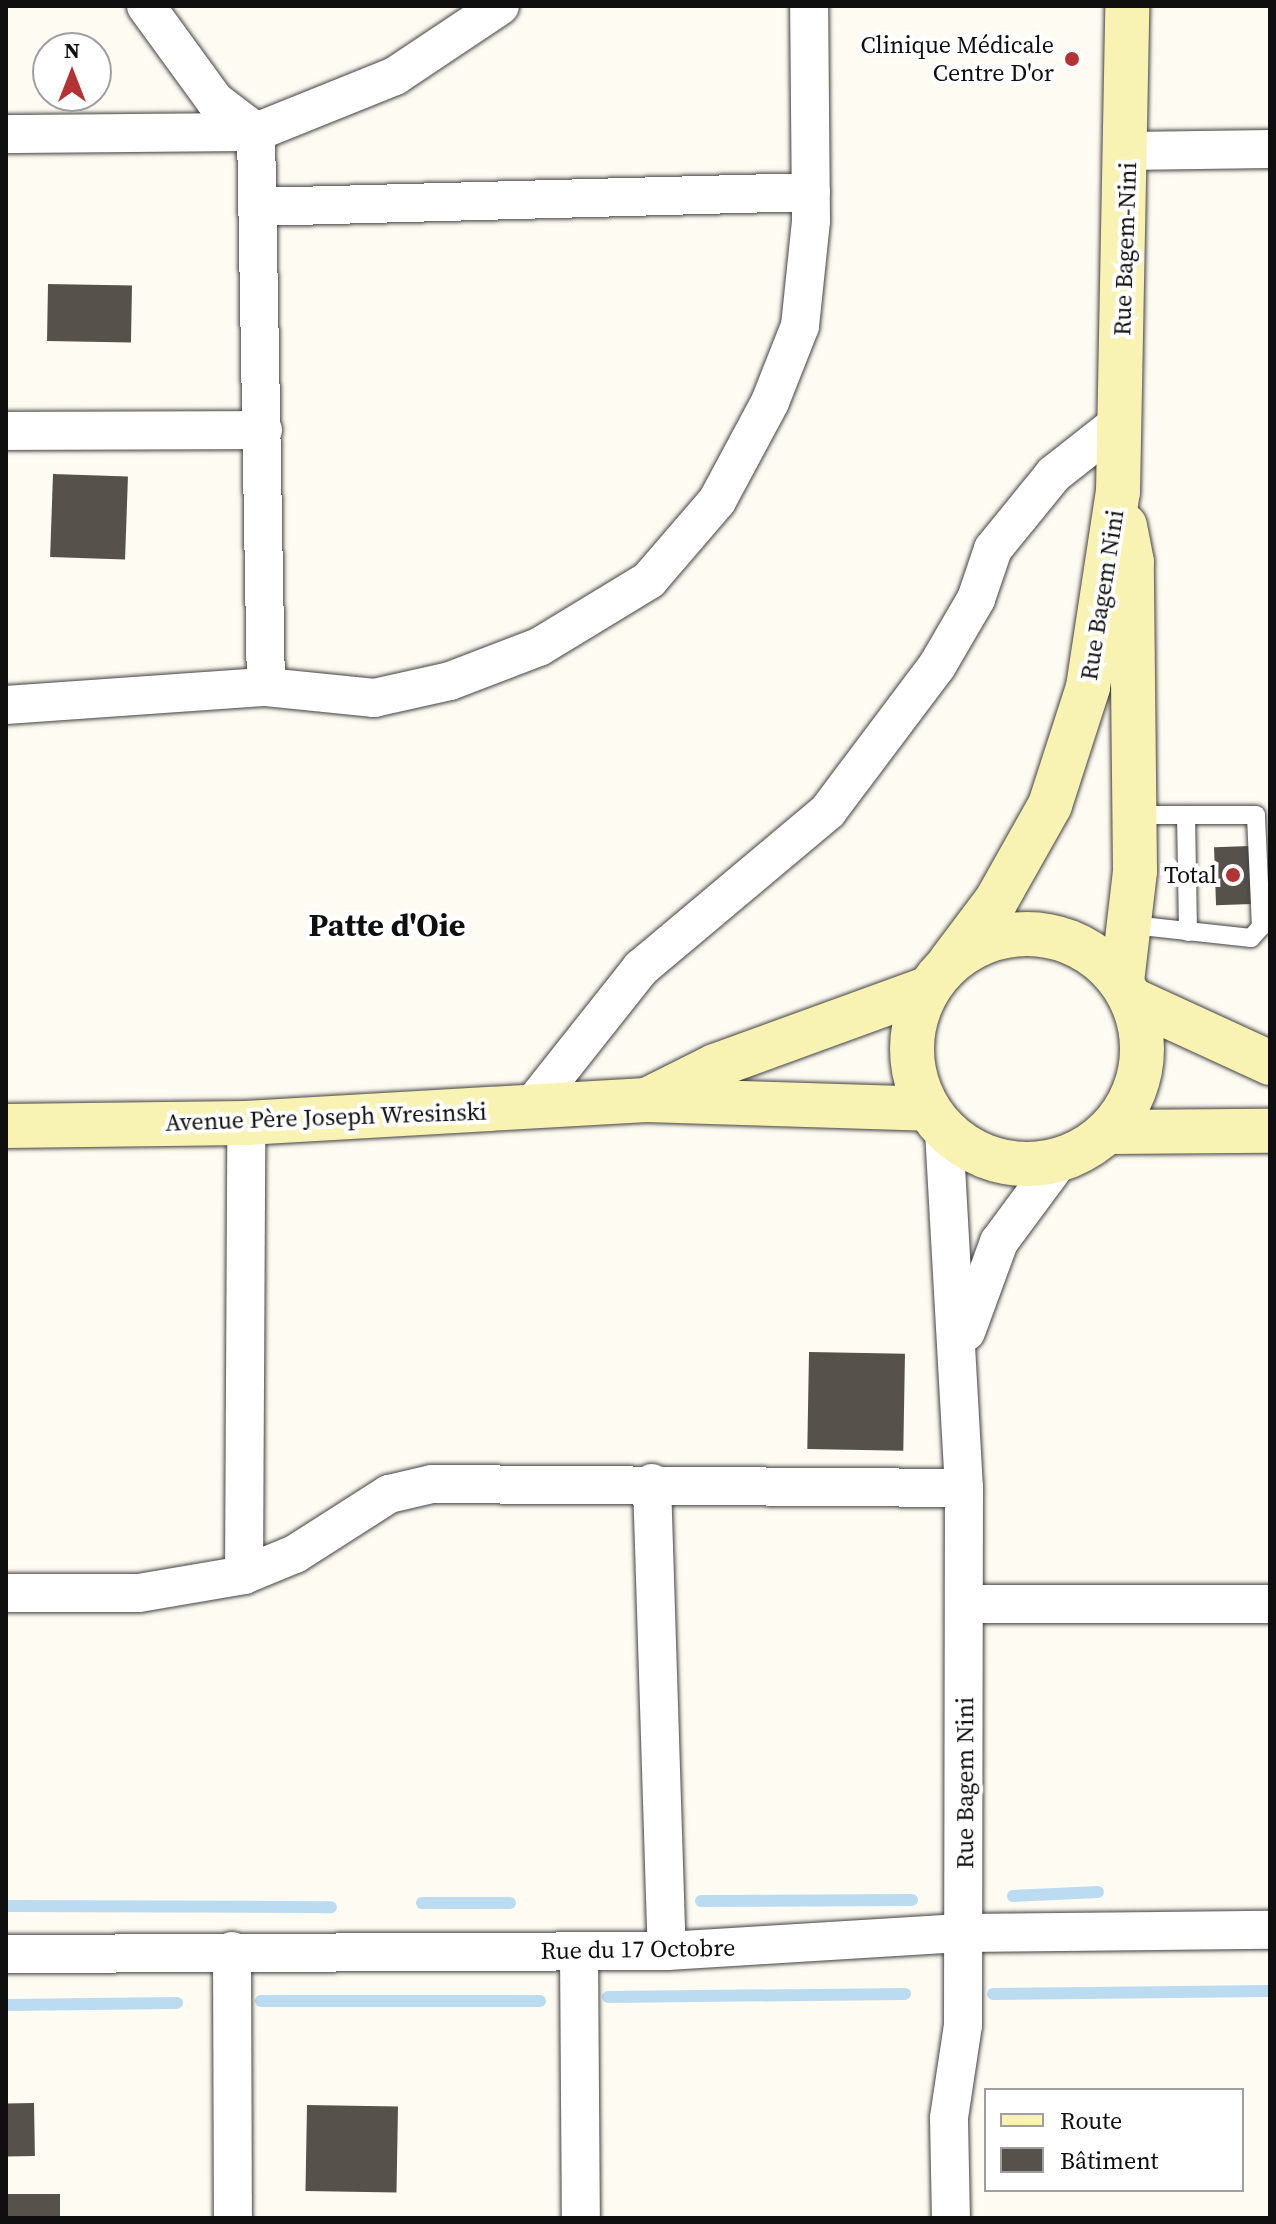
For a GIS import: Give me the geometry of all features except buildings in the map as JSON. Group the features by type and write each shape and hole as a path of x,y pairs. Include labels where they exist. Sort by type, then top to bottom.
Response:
{"street":[{"path":"146,6 215,101 256,132"},
{"path":"6,134 256,132 395,76 500,6"},
{"path":"6,705 266,687 374,698 450,681 539,647 649,580 717,501 770,402 800,326 811,192 809,6"},
{"name":"Rue Bagem-Nini","path":"1118,492 1128,151 1127,6"},
{"path":"256,132 266,687"},
{"path":"1128,151 1270,149"},
{"path":"258,207 811,192"},
{"path":"530,1108 641,968 828,811 937,666 976,599 993,549 1054,474 1120,422"},
{"path":"6,431 263,430"},
{"name":"Rue Bagem Nini","path":"1118,492 1132,562 1132,925 1127,991"},
{"name":"Rue Bagem Nini","path":"939,976 1026,853 1060,779 1088,687 1118,492"},
{"path":"1127,991 1143,1034 1142,1070 1130,1104 1108,1132 1059,1161 997,1161 936,1120 913,1070 913,1028 939,976 977,945 1040,934 1072,942 1127,991 1270,1063"},
{"name":"Avenue Père Joseph Wresinski","path":"646,1100 715,1066 939,976"},
{"name":"Avenue Père Joseph Wresinski","path":"6,1126 246,1123 646,1100 936,1120"},
{"name":"Rue Bagem Nini","path":"936,1120 944,1213 962,1347 964,1488 963,2025 949,2118 951,2218"},
{"path":"244,1575 246,1123"},
{"path":"1108,1132 1270,1131"},
{"name":"Rue Bagem Nini","path":"962,1347 999,1242 1059,1161"},
{"path":"652,1483 667,1951"},
{"path":"6,1593 139,1593 244,1575 295,1554 389,1494 417,1487 652,1483 964,1488"},
{"path":"965,1604 1270,1604"},
{"name":"Rue du 17 Octobre","path":"6,1954 667,1951 964,1933 1270,1930"},
{"path":"232,1951 233,2218"},
{"path":"579,1951 581,2218"}],"lane":[{"path":"1132,925 1251,938 1261,927 1261,827 1256,815 1133,815"},
{"path":"1186,815 1188,932"}],"waterway":[{"path":"1013,1896 1098,1892"},
{"path":"701,1901 912,1900"},
{"path":"422,1903 510,1903"},
{"path":"6,1906 331,1907"},
{"path":"993,1994 1270,1991"},
{"path":"608,1997 905,1994"},
{"path":"261,2001 540,2001"},
{"path":"6,2005 177,2003"}],"place":[{"name":"Clinique Médicale Centre D'or","path":"1072,59"},
{"name":"Total","path":"1233,875"}],"district":[{"name":"Patte d'Oie","path":"387,925"}]}
